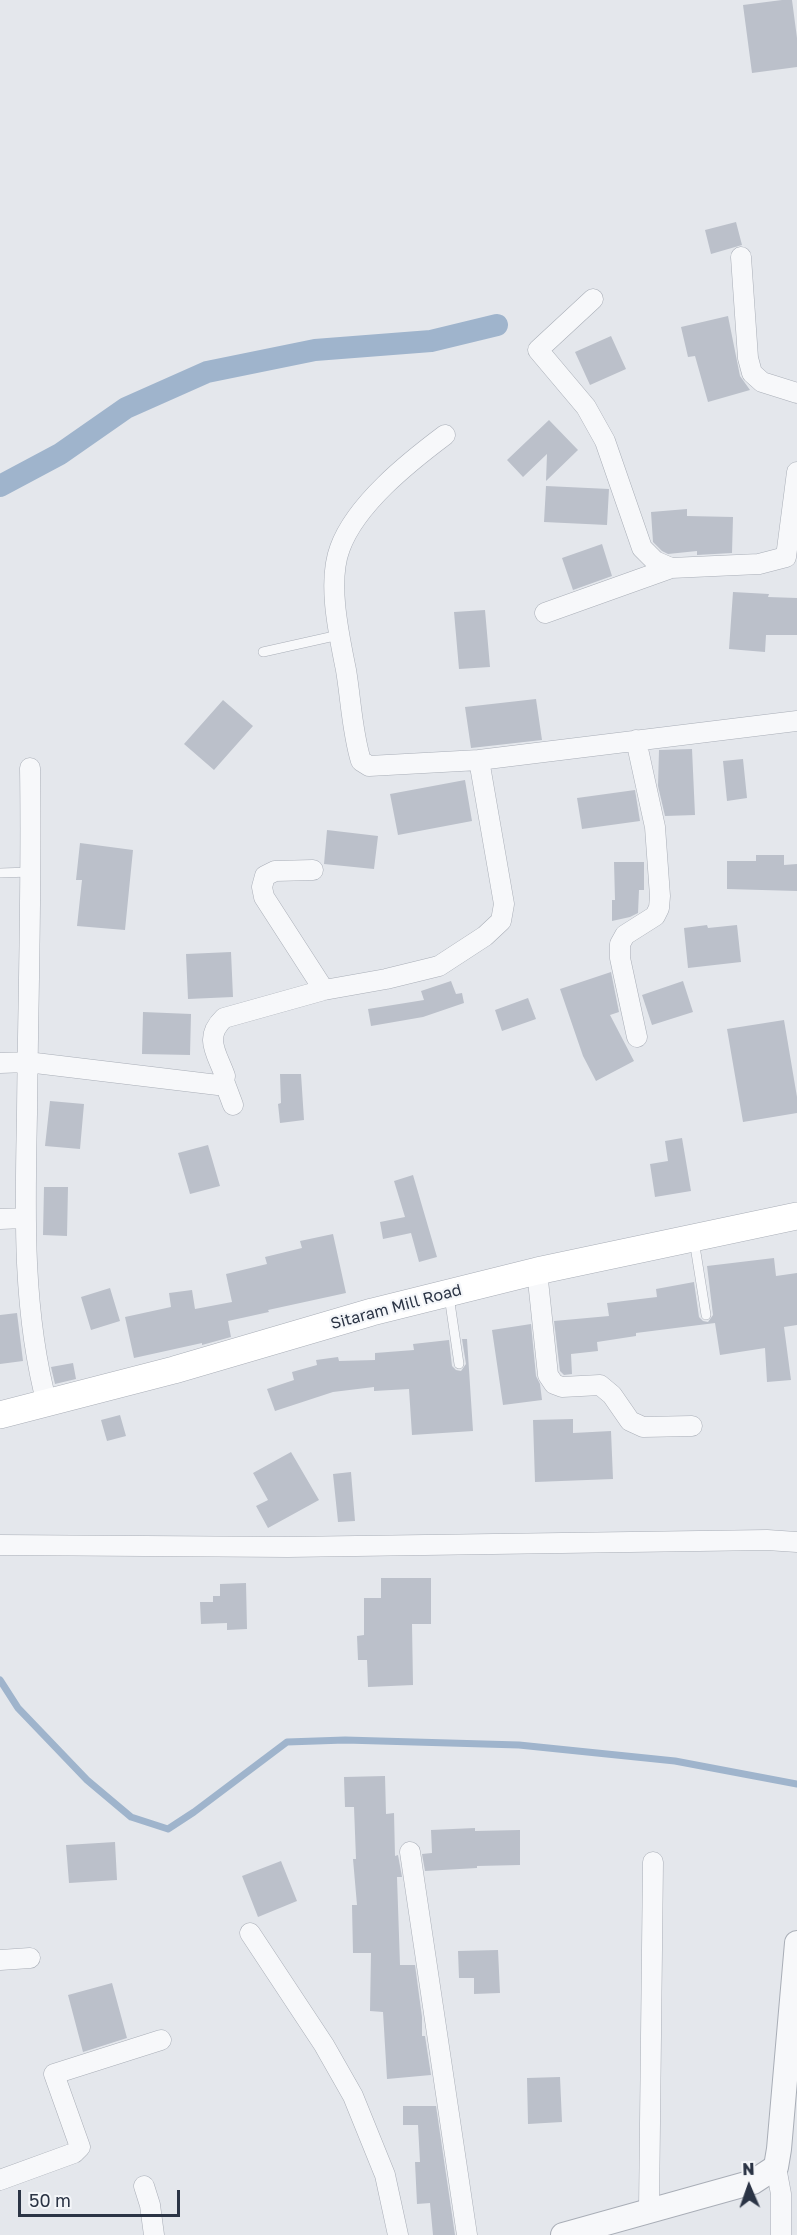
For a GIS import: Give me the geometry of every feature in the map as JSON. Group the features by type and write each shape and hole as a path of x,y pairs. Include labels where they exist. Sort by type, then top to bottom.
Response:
{"main road":[{"name":"Sitaram Mill Road","path":"0,1416 174,1370 372,1312 537,1271 797,1216"}],"street":[{"path":"741,257 748,358 752,373 762,382 797,393"},
{"path":"594,299 538,350 586,407 605,441 642,548 655,561 671,568"},
{"path":"445,435 412,460 358,513 339,548 334,580 339,635 361,761 369,766 479,760 797,721"},
{"path":"545,613 671,568 759,564 791,557 797,472"},
{"path":"636,740 655,827 660,896 659,908 655,916 625,935 620,944 620,958 637,1037"},
{"path":"233,1105 211,1039 214,1027 224,1018 324,990 386,979 439,966 485,936 501,921 504,904 479,760"},
{"path":"30,768 32,872 25,1218 32,1329 47,1404"},
{"path":"313,870 275,871 265,876 262,887 264,897 324,990"},
{"path":"0,1063 27,1062 218,1085 224,1082"},
{"path":"0,1220 25,1218"},
{"path":"537,1271 548,1375 554,1384 562,1387 600,1385 612,1395 630,1421 643,1427 692,1426"},
{"path":"0,1545 288,1547 767,1540 797,1542"},
{"path":"410,1852 467,2235"},
{"path":"649,2210 653,1862"},
{"path":"250,1933 324,2045 353,2096 385,2175 398,2235"},
{"path":"781,2235 781,2194 776,2167 792,2074 797,1943"},
{"path":"0,1960 30,1958"},
{"path":"0,2180 75,2153 80,2147 54,2074 161,2040"},
{"path":"563,2235 753,2182 776,2167"},
{"path":"144,2187 150,2205 154,2235"}],"lane":[{"path":"263,652 339,635"},
{"path":"0,873 32,872"},
{"path":"693,1238 706,1315"},
{"path":"448,1293 459,1364"}],"building":[{"path":"792,0 797,38 797,67 752,73 743,5"},
{"path":"736,222 742,245 711,254 705,230"},
{"path":"728,316 740,376 750,390 708,402 695,356 688,357 681,327"},
{"path":"611,336 626,369 590,385 575,352"},
{"path":"549,420 578,450 546,481 547,454 523,477 507,460"},
{"path":"546,486 609,489 607,525 544,522"},
{"path":"687,509 687,516 733,517 732,553 697,555 697,551 668,554 662,551 653,542 651,512"},
{"path":"602,544 612,576 573,590 562,558"},
{"path":"733,592 797,598 797,635 766,635 765,652 729,649"},
{"path":"485,610 490,667 459,669 454,612"},
{"path":"536,699 542,740 471,748 465,707"},
{"path":"223,700 253,726 214,770 184,744"},
{"path":"692,749 695,815 665,816 658,786 659,750"},
{"path":"743,759 747,798 727,801 723,761"},
{"path":"465,780 472,821 398,835 390,794"},
{"path":"635,790 640,821 582,829 577,798"},
{"path":"327,830 378,836 374,869 324,864"},
{"path":"80,843 133,850 125,930 77,926 82,880 76,880"},
{"path":"756,855 784,855 784,865 797,864 797,891 727,889 727,861 756,861"},
{"path":"614,862 644,862 644,890 639,890 638,913 612,921 612,900 615,900"},
{"path":"707,925 708,928 737,925 741,962 688,968 684,928"},
{"path":"231,952 233,997 188,999 186,954"},
{"path":"611,972 619,1012 610,1015 634,1061 596,1081 583,1056 560,989"},
{"path":"451,981 456,994 462,993 464,1003 423,1017 371,1026 368,1009 424,1000 421,991"},
{"path":"683,981 693,1012 652,1025 642,995"},
{"path":"528,998 536,1019 502,1031 495,1010"},
{"path":"143,1012 191,1014 190,1055 142,1054"},
{"path":"784,1020 797,1097 797,1113 743,1122 727,1029"},
{"path":"280,1074 301,1074 304,1120 280,1123 278,1104 281,1103"},
{"path":"50,1101 84,1104 80,1149 45,1146"},
{"path":"682,1138 691,1191 655,1197 650,1164 668,1161 665,1141"},
{"path":"208,1145 220,1186 190,1194 178,1153"},
{"path":"413,1175 437,1257 419,1262 411,1233 383,1239 380,1222 405,1217 394,1181"},
{"path":"44,1187 68,1187 67,1236 43,1235"},
{"path":"333,1234 346,1293 228,1321 231,1337 134,1358 125,1317 171,1307 169,1293 192,1290 195,1309 232,1302 226,1274 267,1264 265,1257 302,1248 300,1241"},
{"path":"774,1258 776,1276 797,1273 797,1325 784,1327 791,1380 767,1382 765,1348 720,1355 715,1323 636,1333 636,1336 597,1342 598,1351 571,1354 572,1374 564,1375 560,1371 554,1321 609,1316 607,1303 657,1297 656,1289 694,1282 699,1317 708,1322 713,1315 707,1266"},
{"path":"110,1288 120,1321 91,1330 81,1297"},
{"path":"17,1313 23,1361 0,1364 0,1315"},
{"path":"531,1324 536,1376 540,1384 542,1400 503,1405 492,1330"},
{"path":"462,1339 467,1339 473,1431 412,1435 409,1389 374,1391 374,1387 333,1392 275,1411 267,1389 294,1380 292,1372 317,1365 316,1360 338,1357 339,1361 375,1360 375,1353 414,1350 413,1344 449,1340 452,1366 461,1371 466,1364"},
{"path":"73,1363 76,1379 55,1384 51,1367"},
{"path":"120,1415 126,1436 107,1441 101,1420"},
{"path":"573,1419 573,1433 611,1431 613,1479 535,1482 533,1420"},
{"path":"291,1452 319,1500 268,1528 256,1506 268,1500 253,1473"},
{"path":"351,1472 355,1521 338,1522 333,1474"},
{"path":"381,1578 431,1578 431,1624 412,1624 413,1685 368,1687 367,1660 358,1660 357,1636 364,1635 364,1598 381,1598"},
{"path":"246,1583 247,1629 227,1630 227,1623 201,1624 200,1602 213,1602 213,1596 220,1596 220,1584"},
{"path":"385,1776 386,1814 394,1813 395,1856 398,1855 402,1877 397,1877 400,1965 415,1965 422,2017 422,2036 425,2036 431,2075 387,2079 383,2012 370,2011 371,1953 353,1953 352,1905 357,1905 353,1859 356,1859 354,1807 345,1807 344,1777"},
{"path":"475,1828 475,1831 520,1830 520,1865 425,1871 422,1854 432,1853 431,1830"},
{"path":"115,1842 117,1880 69,1883 66,1845"},
{"path":"281,1861 297,1901 258,1917 242,1876"},
{"path":"498,1950 500,1993 474,1994 474,1978 459,1978 458,1951"},
{"path":"112,1983 127,2038 83,2052 68,1995"},
{"path":"560,2077 562,2122 528,2124 527,2078"},
{"path":"403,2106 436,2106 455,2235 433,2235 430,2203 417,2204 415,2162 420,2162 418,2125 403,2125"}],"waterway":[{"path":"0,486 60,454 126,408 207,372 315,350 431,341 497,325"},
{"path":"0,1680 18,1708 87,1780 131,1817 168,1829 287,1742 345,1740 519,1745 675,1761 797,1784"}]}
